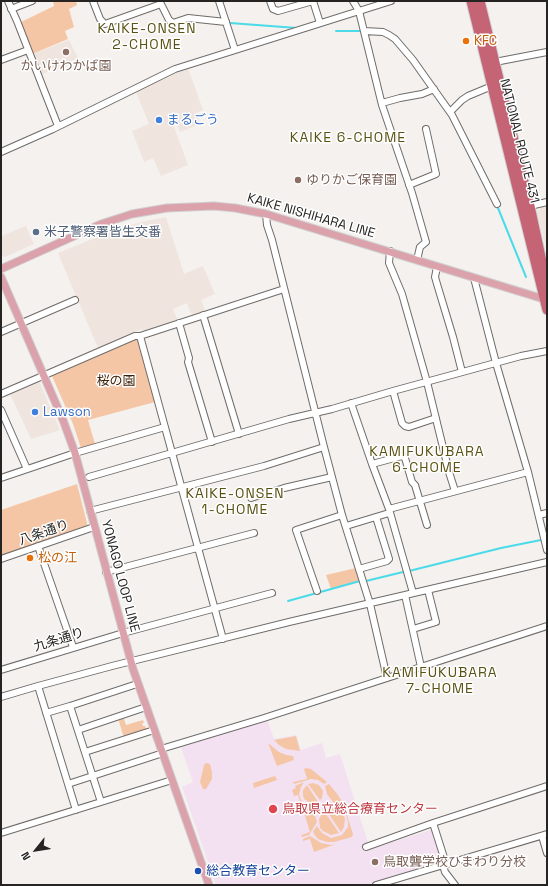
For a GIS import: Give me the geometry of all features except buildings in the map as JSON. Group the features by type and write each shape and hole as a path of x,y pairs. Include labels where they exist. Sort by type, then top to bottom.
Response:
{"highway":[{"name":"NATIONAL ROUTE 431","path":"471,1 547,310"},
{"name":"NATIONAL ROUTE 431","path":"480,1 530,206 547,285"}],"main road":[{"name":"KAIKE NISHIHARA LINE","path":"1,269 101,224 132,214 178,207 214,206 235,208 266,214 545,299"},
{"name":"YONAGO LOOP LINE","path":"1,277 63,420 75,453 130,662 209,885"}],"street":[{"path":"8,1 58,126"},
{"path":"11,9 32,1"},
{"path":"93,1 100,19 105,24 161,4 169,20 173,23 188,18 226,22"},
{"path":"219,1 235,50"},
{"path":"270,1 273,9 276,11 313,1 320,23"},
{"path":"353,1 359,11 382,103 426,242 420,247 417,260"},
{"path":"1,152 58,126 174,69 391,1"},
{"path":"364,31 383,32 395,39 413,60 450,112 460,129 497,204"},
{"path":"1,60 28,50"},
{"path":"495,62 547,52"},
{"path":"450,112 468,96 492,86"},
{"path":"382,103 422,94 434,89"},
{"path":"409,185 436,174 426,129"},
{"path":"530,206 547,202"},
{"path":"266,214 266,225 272,240 315,413 342,515 370,604 387,678"},
{"path":"390,251 389,263 402,294 427,382 455,491"},
{"path":"437,267 435,277 462,372"},
{"path":"474,278 496,363 528,472 547,550"},
{"path":"1,394 135,336 140,336 284,289"},
{"path":"1,332 75,300"},
{"path":"203,315 239,434"},
{"path":"179,323 189,358 188,362 212,442"},
{"path":"140,336 223,639"},
{"path":"89,477 212,442 289,418 315,413 462,372 547,351"},
{"path":"393,391 402,423 405,426 409,427 436,418"},
{"path":"351,403 389,511 413,593"},
{"path":"1,410 27,469"},
{"path":"1,478 75,453 165,427"},
{"path":"90,511 264,466 324,447"},
{"path":"372,464 400,456 403,457 420,500 427,525"},
{"path":"346,526 376,517 420,500 528,472"},
{"path":"251,498 284,488 332,477"},
{"path":"539,515 547,513"},
{"path":"317,591 296,531 297,529 307,525 342,515"},
{"path":"359,569 387,561 389,559 376,517"},
{"name":"八条通り","path":"1,559 94,527"},
{"path":"106,572 254,533"},
{"path":"38,546 73,647"},
{"path":"1,697 130,662 289,622 547,562"},
{"path":"413,629 436,622 428,590"},
{"name":"九条通り","path":"1,670 73,647 272,593"},
{"path":"405,596 421,667"},
{"path":"68,784 162,751 547,626"},
{"path":"46,713 137,684"},
{"path":"38,686 76,810"},
{"path":"70,706 101,802"},
{"path":"78,730 146,707"},
{"path":"85,752 154,730"},
{"path":"1,833 172,780"},
{"path":"366,847 433,823 547,786"},
{"path":"433,823 445,865 445,872 455,885"},
{"path":"376,885 388,883 545,835 547,853"}],"shaded area":[{"path":"69,40 78,58 41,75 32,54"},
{"name":"まるごう","path":"188,68 203,110 196,113 200,124 180,132 173,115 170,116 188,165 161,176 153,158 144,162 132,131 149,124 136,92"},
{"path":"547,206 547,252 537,212 541,207"},
{"path":"166,217 184,274 203,266 215,294 201,300 206,312 192,316 187,303 173,309 178,321 146,332 142,329 98,348 58,253 117,229"},
{"path":"26,226 34,244 5,257 1,256 1,236"},
{"name":"Lawson","path":"39,381 60,430 31,439 10,394"},
{"name":"鳥取県立総合療育センター","path":"267,719 274,739 296,735 301,750 322,743 326,758 340,754 370,849 431,830 433,831 442,861 441,863 367,885 216,885 182,787 193,782 180,745"}],"green space":[{"path":"53,1 76,1 77,5 69,9 74,27 65,31 68,39 32,54 21,22 54,6"},
{"name":"桜の園","path":"136,339 138,341 155,402 88,420 95,444 81,448 73,424 52,376"},
{"path":"77,484 88,527 1,556 1,510"},
{"path":"356,568 360,581 331,589 326,575"},
{"path":"123,716 126,725 143,720 143,726 145,726 147,730 124,738 118,718"},
{"path":"296,736 300,751 286,749 274,740"},
{"path":"268,743 279,752 293,756 294,760 277,766"},
{"path":"206,763 210,764 212,779 206,789 203,789 200,782 204,765"},
{"path":"304,769 311,769 327,782 324,784 318,780 311,779 294,784 293,782 307,779"},
{"path":"275,776 277,780 254,788 253,783"},
{"path":"304,782 299,794 304,803 301,804 298,795 294,796 292,790 296,788 295,786"},
{"path":"313,783 319,785 323,791 322,798 320,800 308,784"},
{"path":"329,784 343,803 353,834 352,837 334,842 327,842 318,839 313,831 317,826 322,833 331,838 342,835 348,827 345,811 333,802 327,794 325,786"},
{"path":"307,785 318,802 310,803 304,799 303,790"},
{"path":"306,805 314,812 317,822 309,835 302,837 301,835 310,832 302,806"},
{"path":"332,808 341,811 345,818 344,827 341,832 326,810"},
{"path":"324,811 339,833 331,835 320,828 319,819"},
{"path":"310,836 321,843 331,845 336,844 314,852 310,839 303,841 303,839"}],"waterway":[{"path":"230,23 297,28"},
{"path":"336,31 361,31"},
{"path":"498,208 526,277"},
{"path":"409,571 501,548 541,540"},
{"path":"366,581 403,572"},
{"path":"288,601 360,581"}],"place":[{"name":"KFC","path":"466,41"},
{"name":"かいけわかば園","path":"66,52"},
{"name":"まるごう","path":"159,120"},
{"name":"ゆりかご保育園","path":"298,180"},
{"name":"米子警察署皆生交番","path":"36,232"},
{"name":"Lawson","path":"35,412"},
{"name":"松の江","path":"30,558"},
{"name":"鳥取県立総合療育センター","path":"273,809"},
{"name":"鳥取聾学校ひまわり分校","path":"375,862"},
{"name":"総合教育センター","path":"198,871"}],"district":[{"name":"KAIKE-ONSEN 2-CHOME","path":"147,38"},
{"name":"KAIKE 6-CHOME","path":"348,138"},
{"name":"KAMIFUKUBARA 6-CHOME","path":"427,460"},
{"name":"KAIKE-ONSEN 1-CHOME","path":"235,502"},
{"name":"KAMIFUKUBARA 7-CHOME","path":"440,682"}]}
